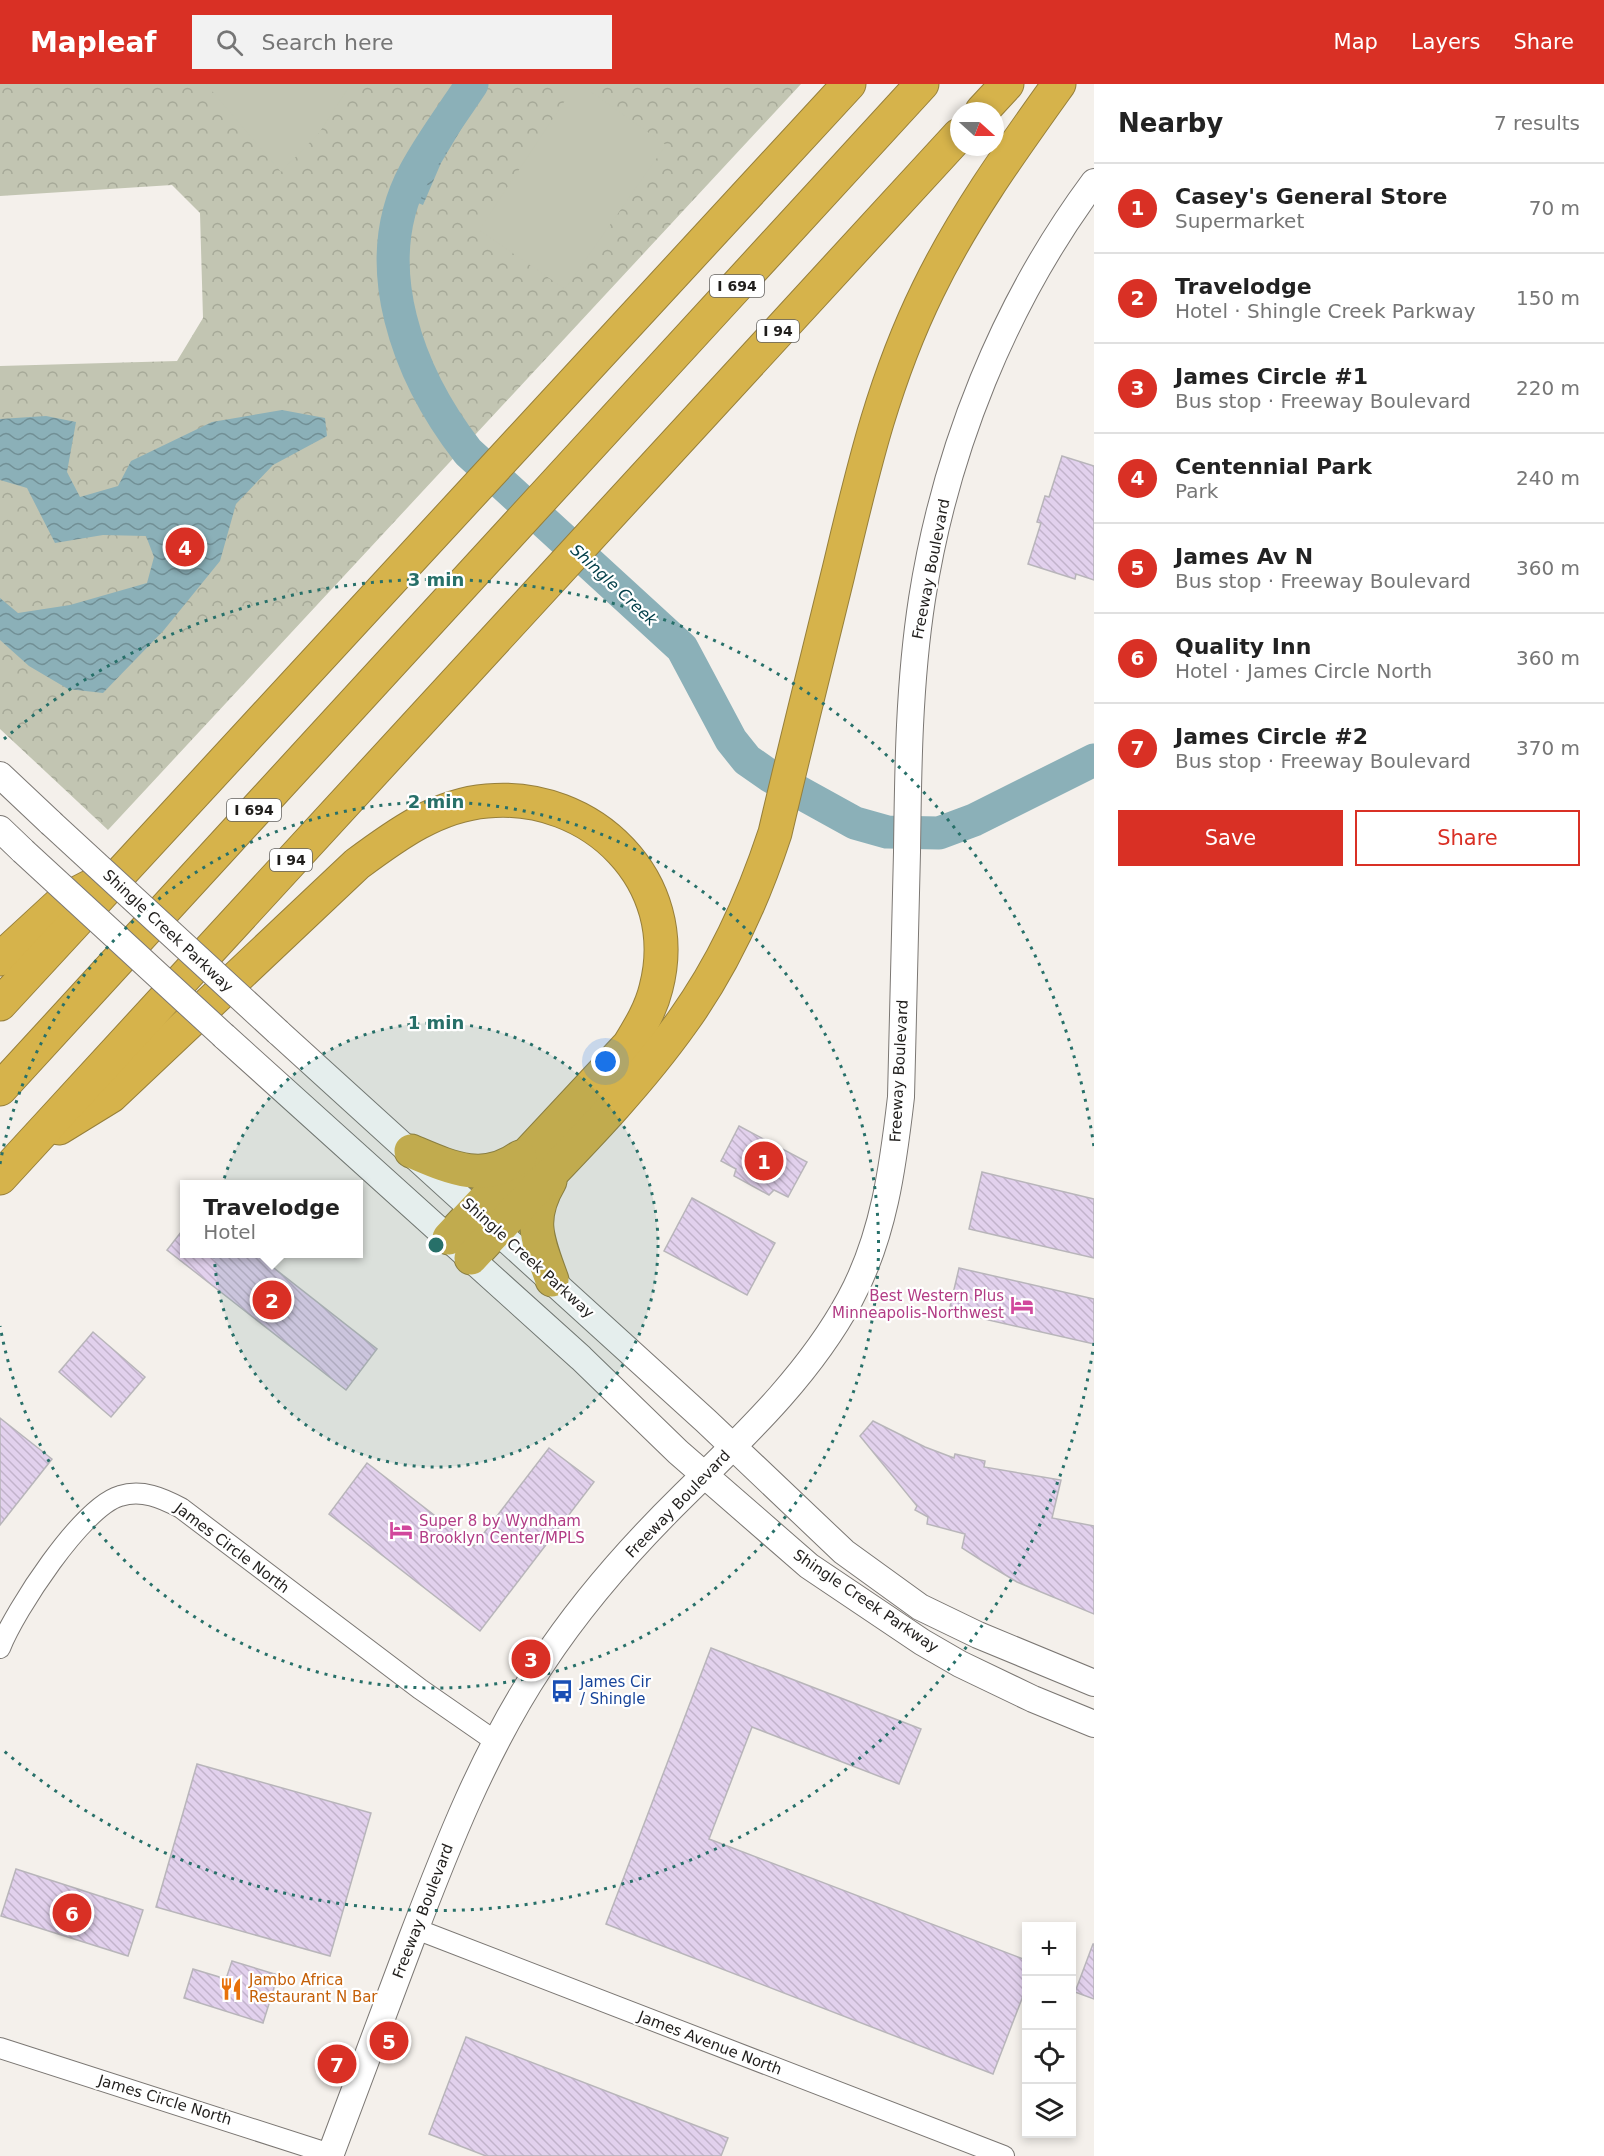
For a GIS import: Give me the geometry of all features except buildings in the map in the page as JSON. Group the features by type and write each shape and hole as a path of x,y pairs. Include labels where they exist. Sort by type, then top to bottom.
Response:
{"highway":[{"path":"0,1004 849,84"},
{"name":"I 694","path":"0,1089 922,84"},
{"path":"990,102 1007,84"},
{"path":"460,1248 549,1154 638,1078 699,996 747,907 775,833 862,468 895,366 927,292 961,227 1010,151 1059,84"},
{"name":"I 94","path":"0,1178 950,145"},
{"path":"27,1147 111,1096 357,864 387,842 411,827 450,809 487,801 526,802 569,814 603,833 618,845 641,877 660,930 660,968 657,987 643,1023 549,1154 536,1217 538,1242 552,1280"},
{"path":"0,959 64,900 122,871"},
{"path":"411,1151 447,1166 488,1172 549,1154"}],"street":[{"name":"Freeway Boulevard","path":"330,2155 465,1805 495,1741 542,1662 611,1574 684,1495 706,1476 778,1401 830,1333 861,1276 884,1212 895,1155 901,1097 908,796 914,657 922,597 954,463 979,388 1047,253 1094,182"},
{"name":"Shingle Creek Parkway","path":"0,775 278,1032 552,1280 844,1552 920,1607 978,1635 1094,1683"},
{"name":"Shingle Creek Parkway","path":"0,829 253,1062 460,1248 706,1476 809,1566 922,1642 1033,1699 1094,1724"},
{"name":"James Circle North","path":"0,1648 8,1627 32,1587 101,1504 121,1496 138,1493 159,1497 181,1508 420,1689 495,1741"},
{"name":"James Avenue North","path":"416,1929 1004,2156"},
{"name":"James Circle North","path":"0,2048 330,2155"}],"green space":[{"path":"0,84 801,84 108,830 0,729 0,366 177,361 203,318 200,213 172,185 0,196"},
{"path":"206,84 351,84 319,133 281,172"},
{"path":"576,84 580,84 666,145 565,289 479,230"}],"water":[{"path":"455,84 488,84 441,163 423,205 389,191"},
{"path":"282,410 325,418 327,436 273,465 236,504 220,561 164,630 103,693 68,689 29,666 0,640 0,598 18,613 70,605 147,583 154,557 146,536 103,535 55,543 27,488 0,480 0,419 46,416 76,422 67,472 80,497 118,486 131,461 212,422"}],"waterway":[{"name":"Shingle Creek","path":"472,84 421,161 401,208 394,244 394,281 401,318 412,355 447,422 468,452 682,648 731,740 747,760 770,776 855,823 887,832 939,833 974,820 1094,760"}],"place":[{"name":"Centennial Park","path":"185,547"},
{"name":"Casey's General Store","path":"764,1161"},
{"name":"Travelodge","path":"272,1300"},
{"name":"Best Western Plus Minneapolis-Northwest","path":"1022,1305"},
{"name":"Super 8 by Wyndham Brooklyn Center/MPLS","path":"401,1530"},
{"name":"James Circle #1","path":"531,1659"},
{"name":"James Cir / Shingle","path":"562,1691"},
{"name":"Quality Inn","path":"72,1913"},
{"name":"Jambo Africa Restaurant N Bar","path":"231,1989"},
{"name":"James Av N","path":"389,2041"},
{"name":"James Circle #2","path":"337,2064"}]}
